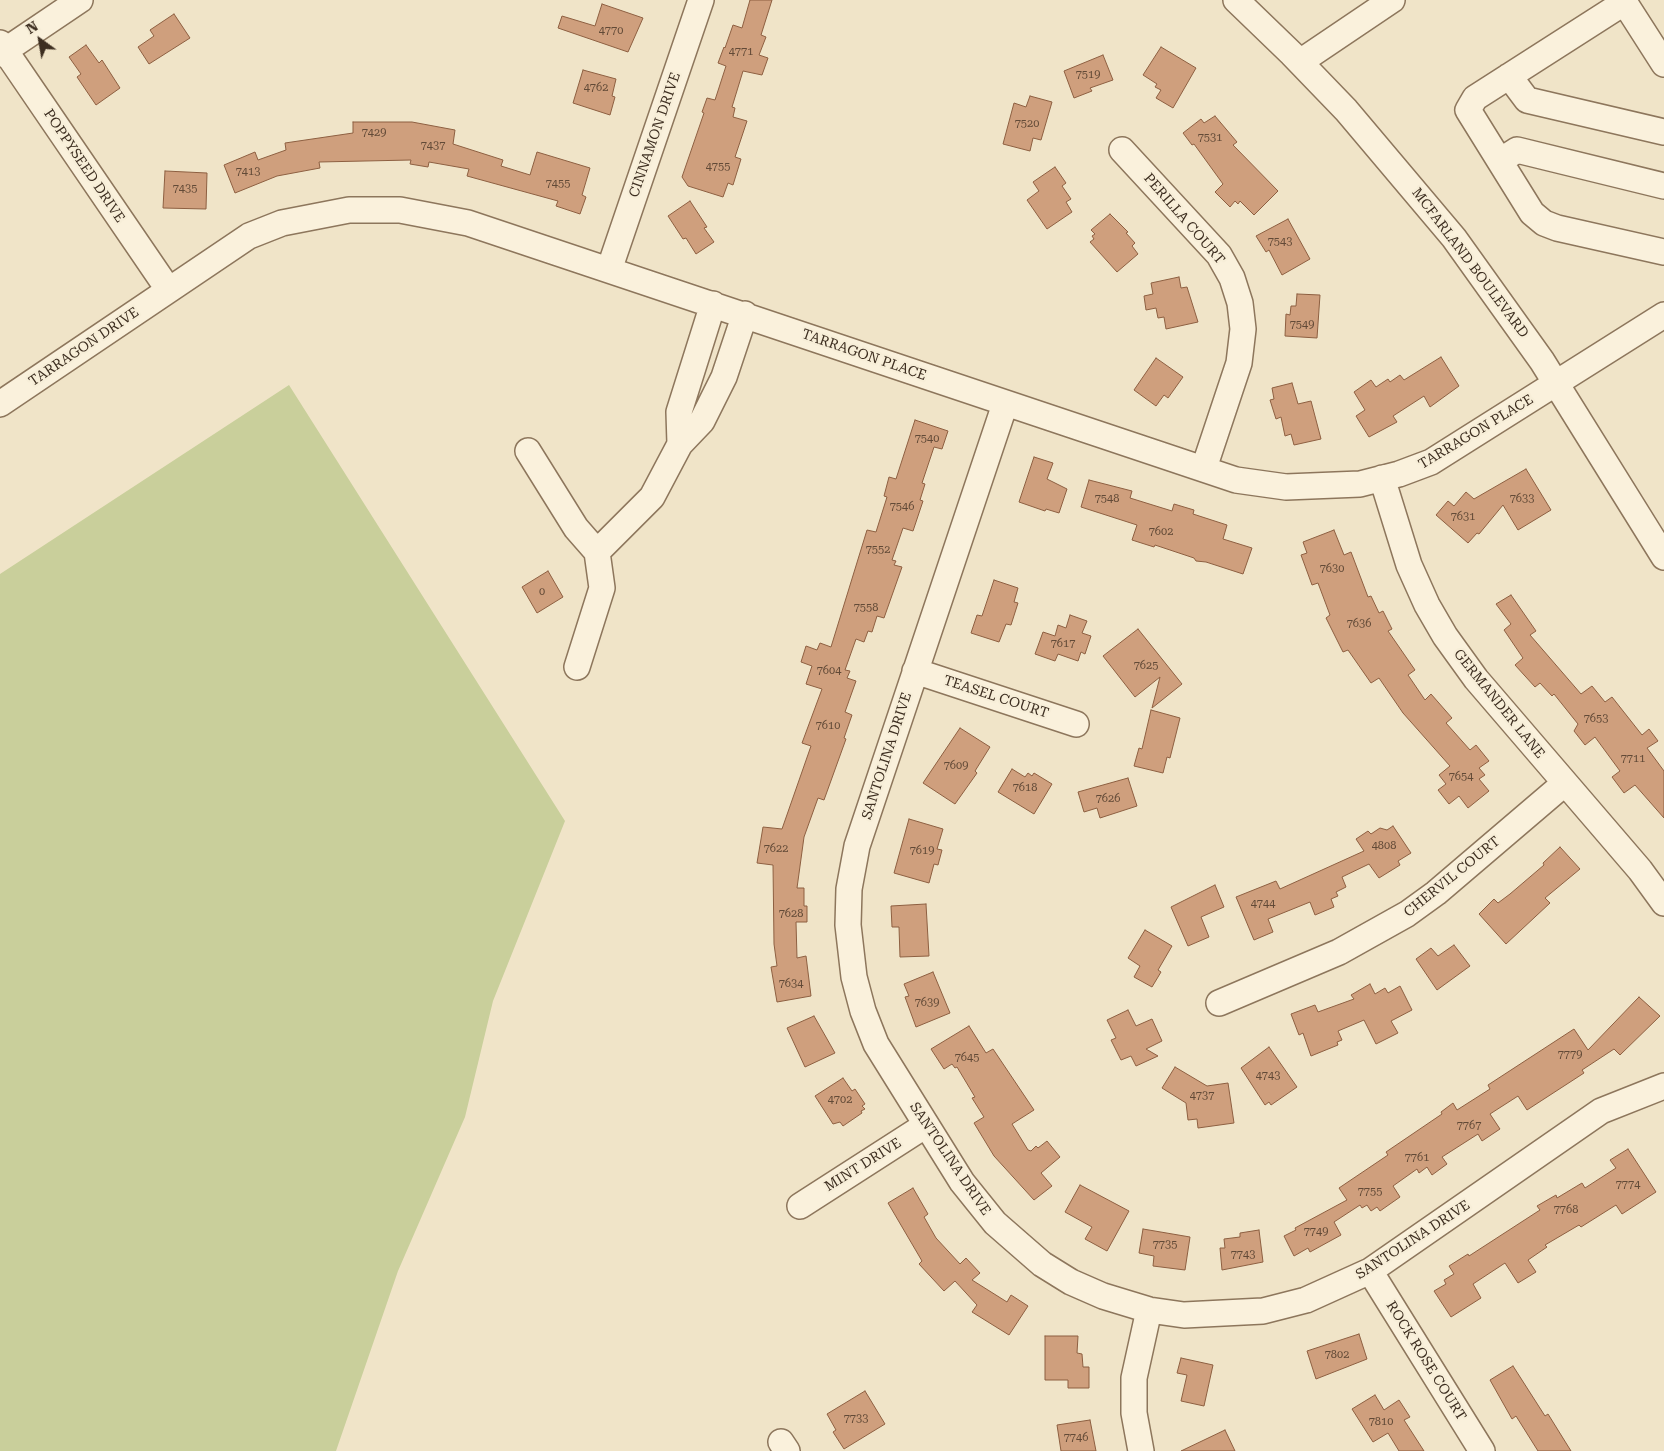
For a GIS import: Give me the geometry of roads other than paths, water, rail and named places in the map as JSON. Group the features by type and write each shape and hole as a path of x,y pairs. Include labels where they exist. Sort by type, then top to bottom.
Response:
{"street":[{"path":"2,50 80,0"},
{"name":"CINNAMON DRIVE","path":"609,270 700,0"},
{"name":"MCFARLAND BOULEVARD","path":"1236,0 1300,62 1352,117 1433,212 1506,308 1556,383 1664,557"},
{"path":"1300,62 1392,0"},
{"path":"1664,64 1624,1 1475,98 1468,110 1532,213 1544,223 1557,228 1664,252"},
{"name":"POPPYSEED DRIVE","path":"2,50 168,289"},
{"path":"1509,76 1527,100 1543,106 1664,132"},
{"name":"PERILLA COURT","path":"1122,150 1213,248 1228,271 1238,294 1242,312 1242,346 1236,371 1204,468"},
{"path":"1500,161 1517,150 1664,186"},
{"name":"TARRAGON PLACE","path":"168,289 249,236 282,223 349,210 400,210 451,218 745,314 1005,404 1252,483 1286,488 1360,484 1431,462 1664,315"},
{"name":"TARRAGON DRIVE","path":"0,404 168,289"},
{"path":"680,444 679,412 713,304"},
{"path":"597,552 652,497 680,444 702,421 724,377 745,314"},
{"name":"SANTOLINA DRIVE","path":"1005,404 857,846 849,889 848,924 854,977 869,1027 884,1059 978,1204 1020,1248 1071,1282 1103,1296 1149,1310 1202,1316 1264,1311 1306,1300 1370,1271 1601,1111 1664,1086"},
{"path":"528,452 576,528 597,552 602,588 577,667"},
{"name":"GERMANDER LANE","path":"1382,478 1409,565 1427,605 1445,636 1476,679 1640,870 1664,903"},
{"name":"TEASEL COURT","path":"915,671 1076,724"},
{"name":"CHERVIL COURT","path":"1219,1002 1339,952 1407,914 1436,893 1565,783"},
{"name":"MINT DRIVE","path":"800,1206 926,1125"},
{"name":"ROCK ROSE COURT","path":"1370,1271 1482,1451"},
{"path":"1141,1451 1134,1413 1134,1378 1149,1310"}]}
